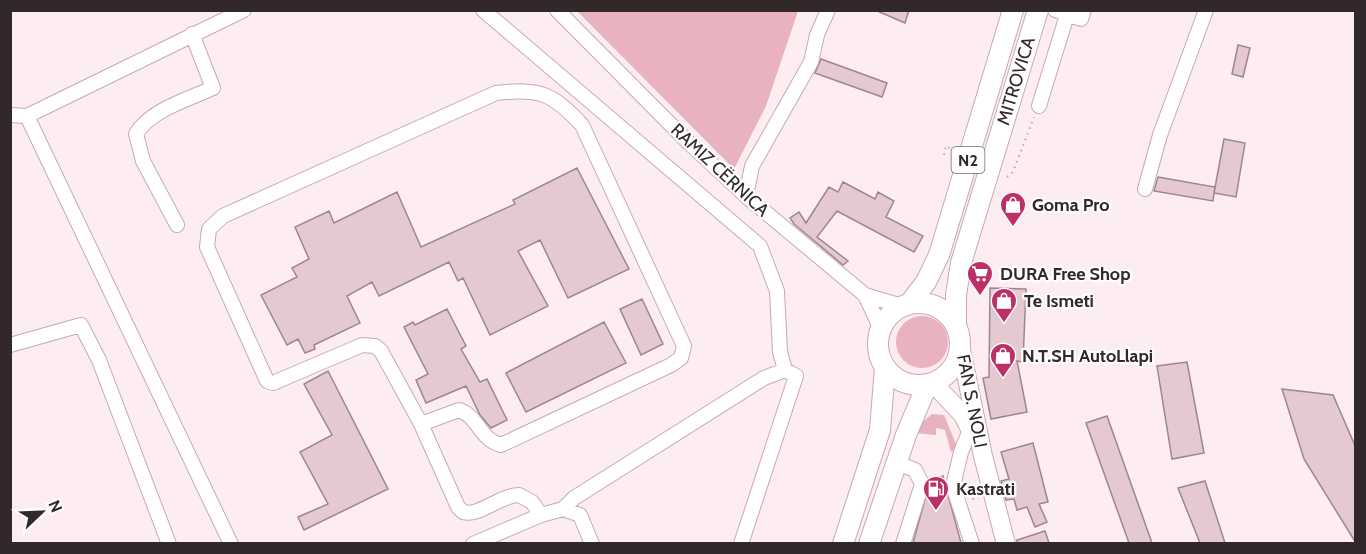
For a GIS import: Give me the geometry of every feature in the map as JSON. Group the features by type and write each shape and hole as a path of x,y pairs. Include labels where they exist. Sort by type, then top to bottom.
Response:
{"highway":[{"name":"MITROVICA","path":"906,305 927,282 939,255 1013,10"},
{"name":"MITROVICA","path":"956,325 956,295 961,263 1038,10"},
{"path":"906,305 937,306 948,314 956,325"},
{"name":"N2","path":"881,329 893,312 906,305"},
{"name":"N2","path":"956,325 960,345"},
{"path":"843,543 880,430 885,367 879,348 881,329"},
{"path":"869,543 897,463 930,383 953,368 960,345"},
{"path":"885,367 903,382 930,383"}],"main road":[{"name":"FAN S. NOLI","path":"960,345 983,456"},
{"path":"930,383 955,406 983,456 1002,542"}],"street":[{"path":"10,116 27,116 244,10"},
{"path":"483,10 760,246 777,291 780,352 785,370 796,376 741,543"},
{"name":"RAMIZ CËRNICA","path":"557,10 631,86 746,196 865,296 881,329"},
{"path":"746,196 753,165 812,62 817,35 828,10"},
{"path":"1039,106 1061,13 1081,19 1084,10"},
{"path":"1145,189 1160,135 1206,10"},
{"path":"177,225 143,160 136,134 142,125 156,116 213,88 192,34"},
{"path":"421,424 459,410 471,417 491,443 501,446 681,358 684,346 678,329 582,125 558,101 540,92 524,90 496,93 223,216 208,229 207,247 267,381 273,383 362,345 375,346 381,351 421,424 458,507 463,512 474,512 500,498 519,495 532,502 541,515"},
{"path":"27,116 231,543"},
{"path":"865,296 906,305"},
{"path":"10,345 81,325 99,360 169,543"},
{"path":"473,543 541,515 562,509 574,498 764,378 785,370"},
{"path":"970,430 961,452 953,486 972,543"},
{"path":"897,463 915,470 922,484 903,543"},
{"path":"574,498 592,543"},
{"path":"562,509 580,515"}],"path":[{"path":"1007,177 1013,172 1025,135 1039,106"},
{"path":"944,155 946,146 955,151"},
{"path":"961,452 975,509"}],"shaded area":[{"path":"577,11 798,11 766,106 734,169"},
{"path":"917,316 927,316 941,323 948,342 941,361 927,368 917,368 907,364 900,357 896,347 896,337 900,327 907,320"},
{"path":"932,414 944,415 958,449 951,452 945,430 936,428 936,435 916,433 918,426"}],"building":[{"path":"875,10 909,10 905,23"},
{"path":"1238,45 1250,48 1243,77 1232,74"},
{"path":"821,59 887,83 882,97 815,73"},
{"path":"1224,139 1245,143 1236,197 1214,193"},
{"path":"577,168 629,269 568,298 540,240 518,251 548,306 490,335 463,278 458,281 449,262 379,296 372,282 347,296 360,323 314,345 315,349 305,353 298,339 287,345 261,295 297,277 292,268 309,259 295,227 329,211 334,223 397,192 421,247 515,204 513,200"},
{"path":"1158,177 1215,187 1213,201 1154,191"},
{"path":"843,182 875,199 878,192 894,201 886,217 923,236 914,252 837,211 817,237 848,261 843,265 794,224 790,218 799,212 806,223 829,187 838,192"},
{"path":"990,288 1026,289 1023,362 1017,361 1027,412 991,419 983,378 989,377"},
{"path":"642,299 663,344 641,355 620,309"},
{"path":"447,309 466,346 461,349 480,382 487,379 507,420 491,428 480,415 466,386 426,403 416,380 428,374 404,327 413,322 415,325"},
{"path":"604,322 626,363 526,412 506,373"},
{"path":"1187,362 1204,453 1172,459 1157,366"},
{"path":"328,371 388,489 304,530 298,517 328,504 300,452 332,435 304,384"},
{"path":"1282,389 1333,395 1356,448 1356,543 1304,459"},
{"path":"1107,416 1152,543 1129,543 1086,423"},
{"path":"1033,443 1048,502 1039,504 1047,522 1035,527 1027,507 1017,510 1014,499 1006,500 1001,481 1009,479 1001,452"},
{"name":"Kastrati","path":"943,476 961,543 913,543 930,481"},
{"path":"1205,481 1225,543 1200,543 1178,488"},
{"path":"1045,531 1049,543 1017,543 1017,540"}],"place":[{"name":"Goma Pro","path":"1013,228"},
{"name":"DURA Free Shop","path":"980,297"},
{"name":"Te Ismeti","path":"1004,324"},
{"name":"N.T.SH AutoLlapi","path":"1003,379"},
{"name":"Kastrati","path":"936,512"}]}
